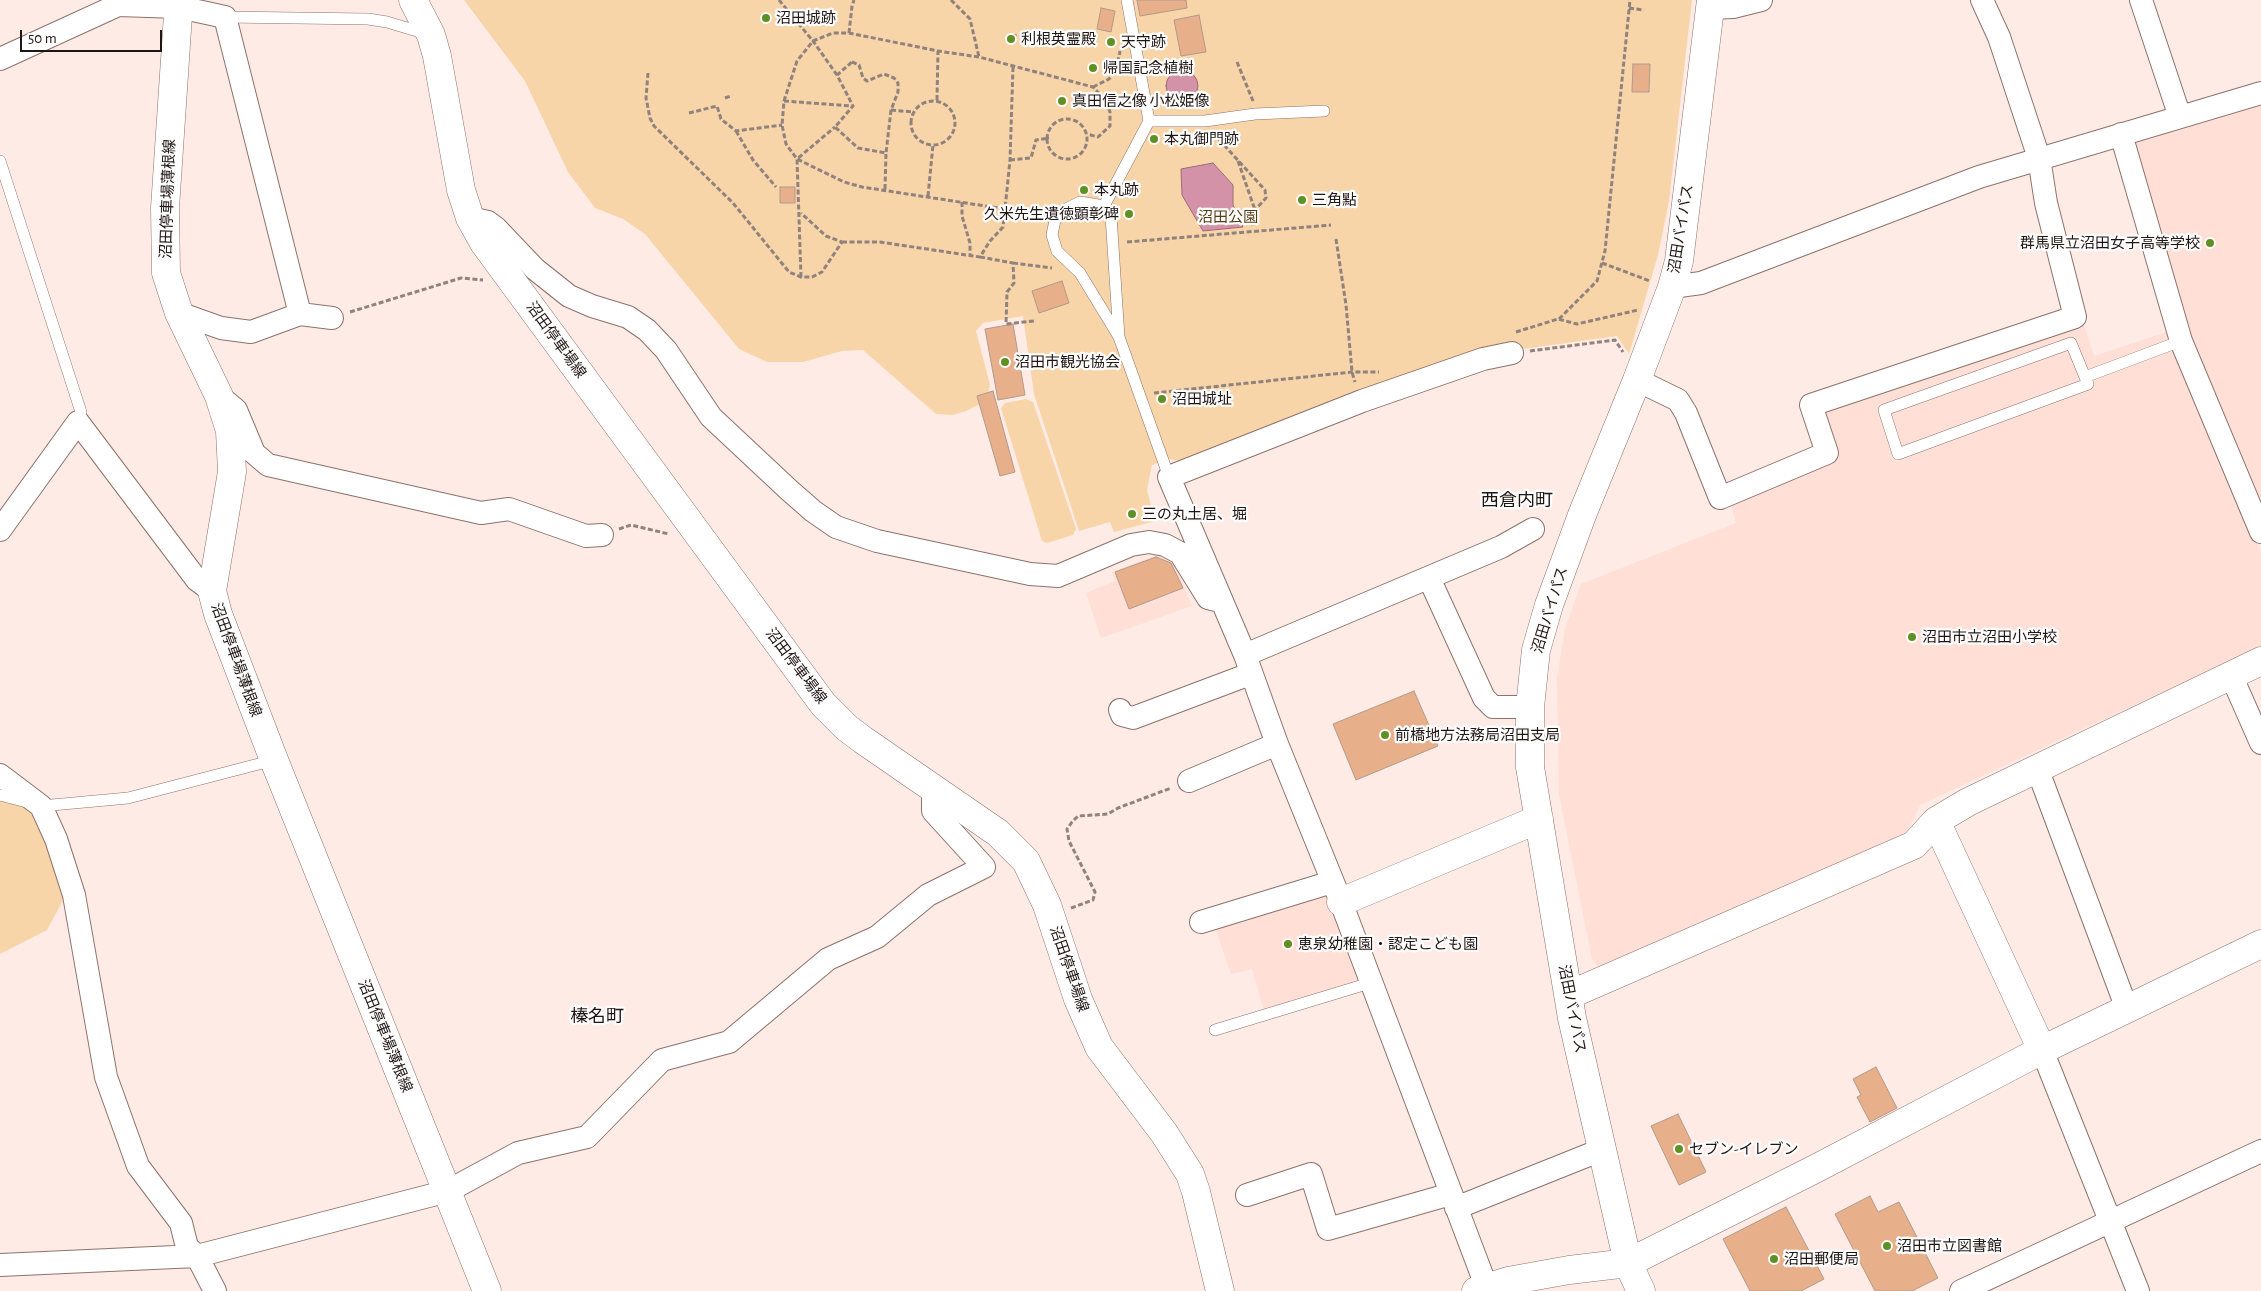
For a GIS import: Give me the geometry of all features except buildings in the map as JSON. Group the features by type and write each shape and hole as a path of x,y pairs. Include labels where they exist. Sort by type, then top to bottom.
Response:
{"street":[{"name":"沼田停車場線","path":"413,0 431,35 437,56 461,190 470,218 501,266 823,704 855,734 933,790 998,833 1026,861 1048,905 1078,999 1099,1047 1164,1133 1190,1174 1220,1291"},
{"path":"1710,4 1733,7 1761,0"},
{"path":"1637,380 1678,400 1686,413 1720,498 1827,453 1811,405 2075,317 2046,203 2039,158 1999,37 1982,0"},
{"path":"2141,0 2180,117"},
{"path":"0,60 100,6 179,3 225,17 300,314"},
{"name":"沼田停車場薄根線","path":"179,3 165,217 166,273 179,313 219,396 230,432 232,472 212,591 218,614 274,760 487,1291"},
{"name":"沼田バイパス","path":"1628,1263 1601,1150 1569,995 1530,767 1530,707 1536,650 1549,605 1582,515 1637,380 1663,285 1679,261 1710,4"},
{"path":"1663,285 1701,283 1979,177 2261,93"},
{"path":"2121,134 2181,341 2261,532"},
{"path":"470,218 488,222 496,228 535,269 569,296 592,306 628,316 648,330 666,350 712,417 795,495 836,527 877,541 1030,574 1058,576 1131,545 1149,542 1165,545 1180,553 1208,598 1224,603"},
{"path":"179,313 221,328 251,332 300,314 332,318"},
{"path":"1510,344 1465,365 1362,401 1169,477 1224,603 1277,744 1336,892 1453,1201 1484,1290 1508,1281 1568,1270 1628,1263 1816,1169 2042,1050 2261,944"},
{"path":"219,396 236,410 254,453 268,465 481,513 509,509 586,536 602,535"},
{"path":"0,530 78,422 197,580 212,591"},
{"path":"1120,710 1122,715 1133,718 1429,578 1502,547 1533,529"},
{"path":"1429,578 1484,698 1493,707 1530,707"},
{"path":"1569,995 1914,845 1936,820 1968,802 2261,660"},
{"path":"2231,675 2261,743"},
{"path":"1189,782 1277,744"},
{"path":"2037,768 2127,1009"},
{"path":"0,775 40,805 56,839 74,894 106,1078 138,1166 181,1223 187,1247 197,1256 215,1291"},
{"path":"0,1264 197,1256 448,1190 518,1153 587,1137 662,1060 729,1042 828,959 877,937 928,895 984,867 933,811 933,790"},
{"path":"1201,922 1336,892 1539,819"},
{"path":"1936,820 2042,1050 2138,1291"},
{"path":"1247,1195 1311,1174 1328,1229 1453,1201 1601,1150"},
{"path":"1961,1291 2261,1151"},
{"path":"1628,1263 1640,1291"}],"lane":[{"path":"1104,206 1149,120 1127,0"},
{"path":"225,17 368,19 387,22 431,35"},
{"path":"1149,120 1205,121 1254,114 1324,111"},
{"path":"0,161 81,412 78,422"},
{"path":"1119,337 1111,216 1104,206 1080,202 1066,209 1055,220 1052,235 1057,251 1080,273 1119,337 1169,477"},
{"path":"2085,377 2181,341"},
{"path":"2071,343 2085,377 2088,384 1898,454 1884,410 2071,343"},
{"path":"0,796 40,805 128,798 274,760"},
{"path":"1215,1030 1370,983"}],"path":[{"path":"779,0 837,74 853,106"},
{"path":"849,33 854,0"},
{"path":"951,0 970,19 979,57"},
{"path":"1510,344 1558,319 1597,281 1605,251 1630,0"},
{"path":"1629,8 1644,10"},
{"path":"1092,87 1109,79 1116,71 1121,46 1132,26"},
{"path":"1055,220 1005,209 844,182 798,159 786,144 782,125 784,101 798,60 813,41 833,33 849,33 938,51 979,57 1092,87 1106,100 1110,112 1110,126 1098,137 1087,134 1076,121 1069,118 1061,119 1054,123 1050,129 1049,138 1052,152 1057,156 1074,158 1085,147 1087,134"},
{"path":"1015,34 1015,40"},
{"path":"937,100 938,51"},
{"path":"837,74 852,62 859,65 866,80 884,74 894,78 898,88 891,110 886,153 885,190"},
{"path":"1237,62 1253,98 1254,114"},
{"path":"980,257 990,241 1004,227 1010,160 1013,67"},
{"path":"648,73 646,98 650,118 654,126 733,204 789,272 801,277 812,277 822,272 842,242"},
{"path":"725,98 731,96"},
{"path":"937,100 950,107 954,115 955,124 952,134 946,141 933,145 920,141 913,134 910,125 916,108 924,102 937,100"},
{"path":"784,101 853,106"},
{"path":"689,113 717,106 721,119 736,131 753,160 776,187"},
{"path":"798,159 835,127 853,106"},
{"path":"891,110 913,112"},
{"path":"1205,121 1220,141 1265,190 1266,198 1255,210 1251,225"},
{"path":"736,131 782,125"},
{"path":"835,127 858,148 886,153"},
{"path":"1010,160 1031,158 1036,140 1049,138"},
{"path":"928,196 933,145"},
{"path":"798,159 801,277"},
{"path":"1238,161 1255,210"},
{"path":"962,202 962,216 970,242 970,256"},
{"path":"800,213 826,236 842,242 880,242 980,257 1013,264 1060,269 1074,268"},
{"path":"1124,242 1331,225"},
{"path":"1336,239 1346,305 1352,372 1362,401"},
{"path":"1602,262 1663,285"},
{"path":"1013,264 1014,283 1007,292 1006,324 1034,321"},
{"path":"332,318 461,278 473,278 484,281 501,266"},
{"path":"1558,319 1577,324 1640,310"},
{"path":"1510,344 1615,340 1625,355"},
{"path":"1138,394 1352,372 1385,372"},
{"path":"602,535 631,525 665,534 699,536"},
{"path":"1066,910 1093,900 1095,892 1069,842 1067,829 1072,822 1078,816 1108,814 1189,782"}],"shaded area":[{"path":"1182,70 1188,71 1193,75 1197,80 1197,92 1193,97 1188,101 1182,102 1176,101 1171,97 1167,92 1166,86 1167,80 1171,75 1176,71"},
{"name":"群馬県立沼田女子高等学校","path":"2261,103 2261,515 2186,337 2133,149 2139,137"},
{"path":"1213,163 1233,185 1233,205 1243,227 1203,231 1182,195 1181,169"},
{"name":"沼田市立沼田小学校","path":"2083,322 2094,356 2170,331 2261,551 2261,646 1920,805 1907,832 1600,969 1592,959 1559,795 1557,679 1565,628 1581,584 1736,523 1730,501 1837,457 1821,410"},
{"path":"1169,550 1192,606 1101,638 1086,593 1115,581 1112,572"},
{"name":"恵泉幼稚園・認定こども園","path":"1332,882 1369,979 1265,1015 1252,969 1231,974 1212,919"}],"green space":[{"name":"沼田公園","path":"464,0 1692,0 1669,201 1658,255 1629,354 1617,336 1515,350 1191,463 1169,459 1152,465 1147,490 1155,521 1114,532 1110,522 1079,531 1034,394 1023,316 983,323 976,331 990,385 986,401 966,411 952,415 936,414 863,350 842,351 803,362 767,362 739,349 645,234 623,219 595,208 568,172 525,81"},
{"path":"1026,399 1033,402 1076,529 1073,535 1047,543 1042,541 1001,408 1005,403"},
{"path":"0,783 36,814 66,895 47,930 0,954"}],"place":[{"name":"沼田城跡","path":"766,18"},
{"name":"利根英霊殿","path":"1011,39"},
{"name":"天守跡","path":"1111,42"},
{"name":"帰国記念植樹","path":"1093,68"},
{"name":"真田信之像 小松姫像","path":"1062,101"},
{"name":"本丸御門跡","path":"1154,139"},
{"name":"本丸跡","path":"1084,190"},
{"name":"三角點","path":"1302,200"},
{"name":"久米先生遺徳顕彰碑","path":"1129,214"},
{"name":"群馬県立沼田女子高等学校","path":"2210,243"},
{"name":"沼田市観光協会","path":"1005,362"},
{"name":"沼田城址","path":"1162,399"},
{"name":"三の丸土居、堀","path":"1132,514"},
{"name":"沼田市立沼田小学校","path":"1912,637"},
{"name":"前橋地方法務局沼田支局","path":"1385,735"},
{"name":"恵泉幼稚園・認定こども園","path":"1288,944"},
{"name":"セブン-イレブン","path":"1679,1149"},
{"name":"沼田市立図書館","path":"1887,1246"},
{"name":"沼田郵便局","path":"1774,1259"}],"district":[{"name":"西倉内町","path":"1517,501"},
{"name":"榛名町","path":"597,1017"}]}
